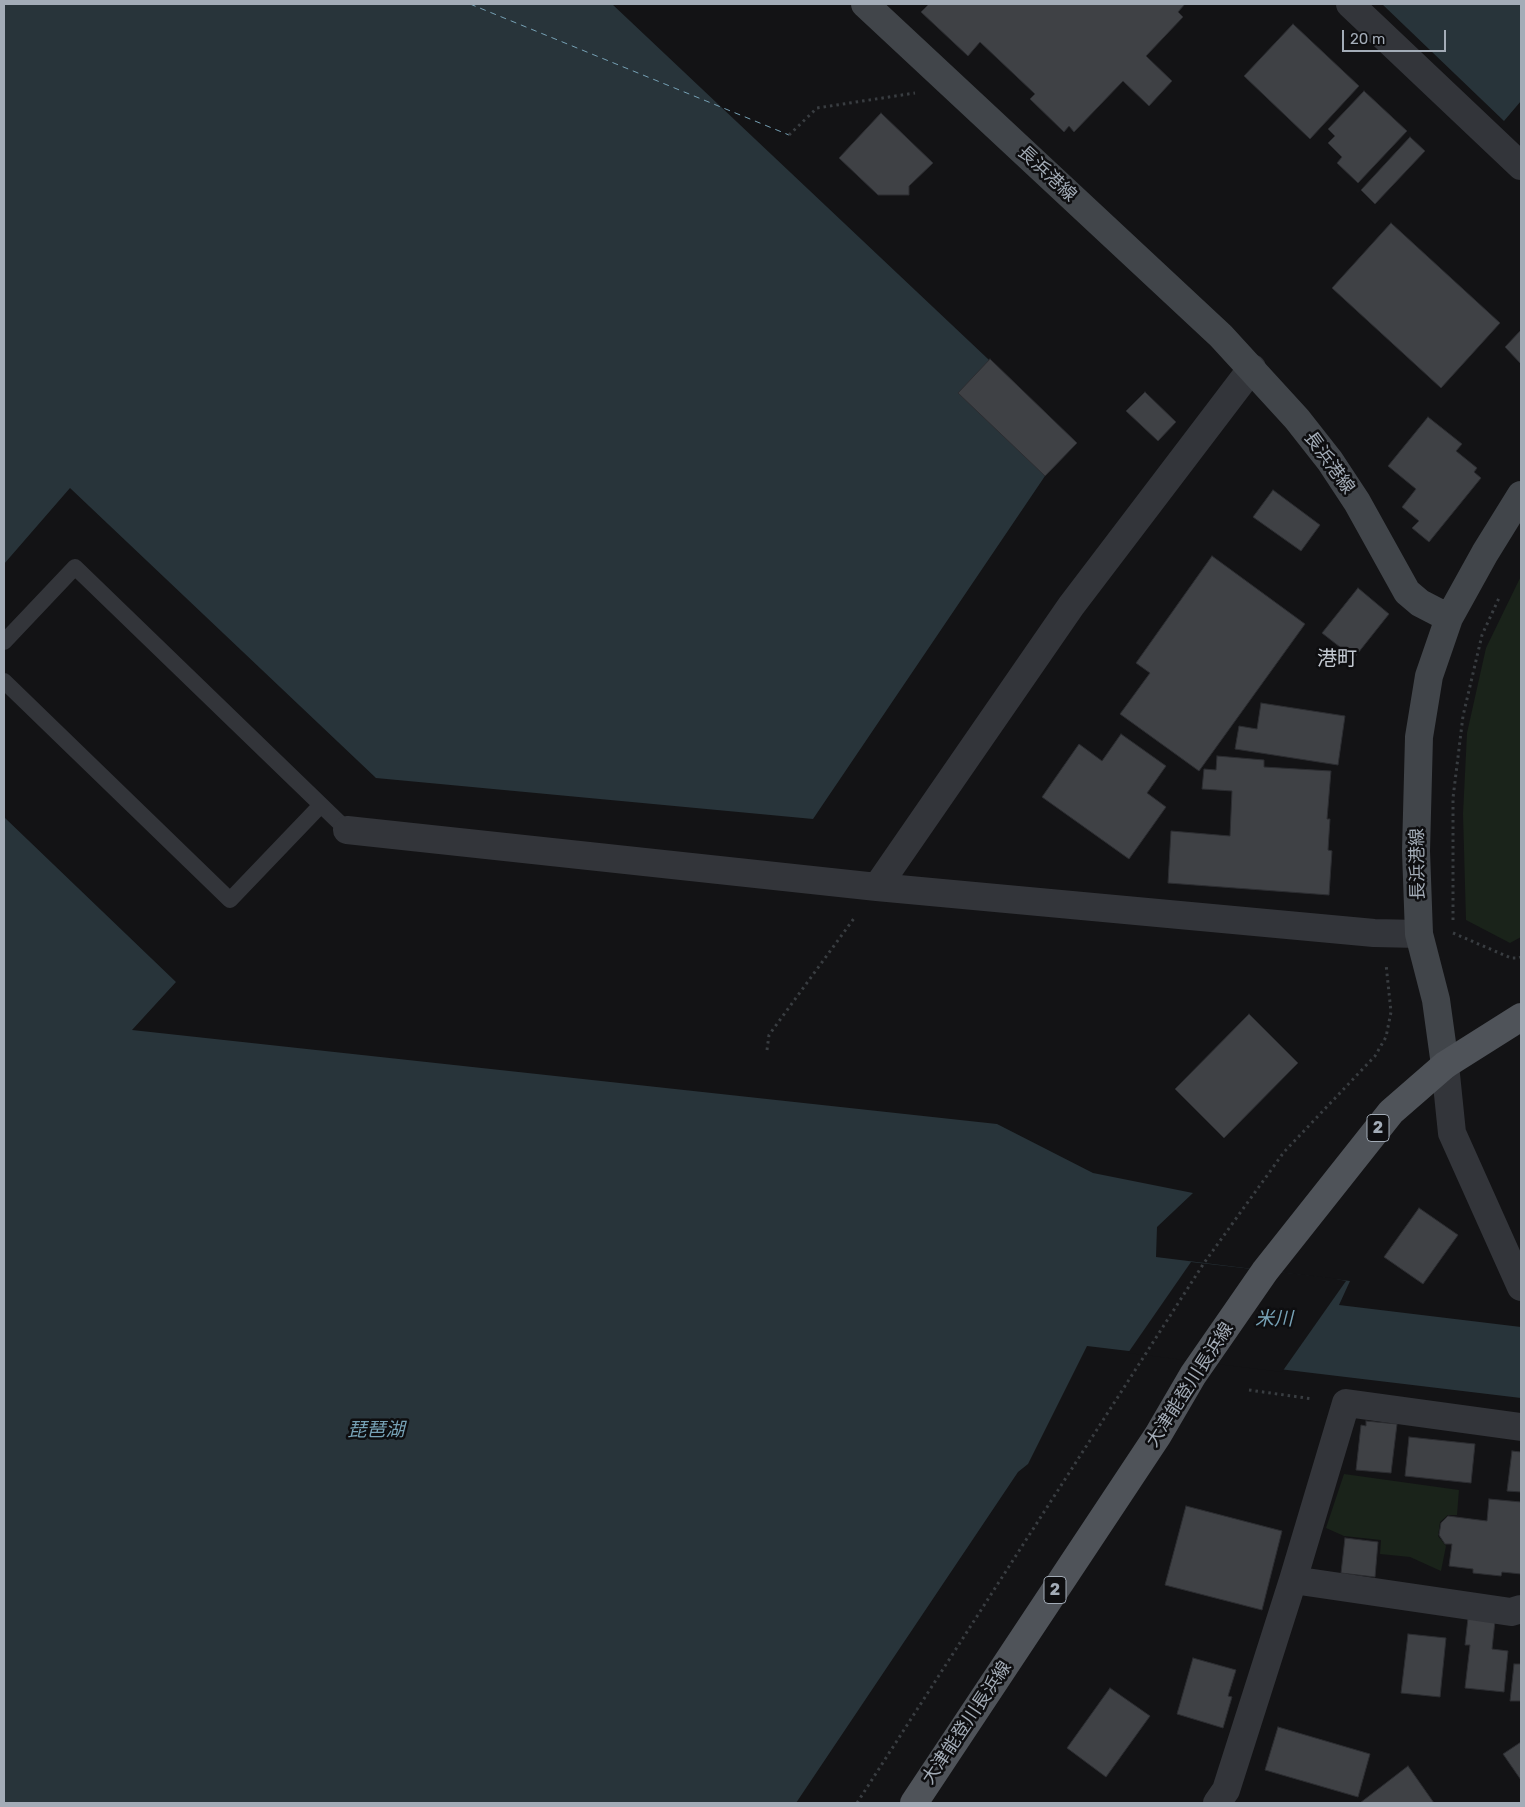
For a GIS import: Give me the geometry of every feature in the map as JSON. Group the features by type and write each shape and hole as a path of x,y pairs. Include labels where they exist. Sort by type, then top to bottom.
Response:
{"main road":[{"name":"長浜港線","path":"865,4 1221,336 1252,368 1297,419 1330,461 1357,502 1407,592 1420,603 1449,618 1429,676 1419,737 1416,851 1419,934 1436,1000 1445,1065"},
{"path":"1449,618 1485,553 1521,495"},
{"name":"大津能登川長浜線","path":"914,1803 1158,1435 1193,1374 1265,1271 1391,1112 1445,1065 1521,1017"}],"street":[{"path":"1350,4 1521,166"},
{"path":"877,887 1071,606 1252,368"},
{"path":"348,830 877,887 1374,932 1419,934"},
{"path":"1445,1065 1452,1134 1521,1287"},
{"path":"1228,1799 1346,1404 1521,1427"},
{"path":"1293,1580 1511,1612 1521,1609"}],"lane":[{"path":"4,642 76,568 348,830"},
{"path":"4,681 230,900 321,805"}],"path":[{"path":"790,135 817,108 955,87"},
{"path":"1502,592 1482,635 1463,716 1452,798 1453,933 1511,958 1521,957"},
{"path":"768,1050 769,1035 877,887"},
{"path":"857,1803 1204,1263 1284,1152 1375,1056 1386,1037 1391,1012 1386,962"},
{"path":"1249,1390 1317,1400"}],"shaded area":[{"path":"1521,576 1521,937 1510,943 1466,920 1463,814 1467,733 1486,648"},
{"path":"1344,1474 1459,1490 1457,1515 1448,1515 1440,1522 1438,1536 1446,1546 1441,1571 1410,1557 1380,1554 1381,1540 1344,1536 1326,1528"}],"water":[{"path":"4,4 612,4 1077,443 1045,476 813,819 376,778 70,488 4,564"},
{"path":"1382,4 1521,4 1521,101 1504,121"},
{"name":"琵琶湖","path":"4,817 176,982 132,1030 997,1124 1093,1173 1193,1193 1157,1227 1156,1257 1350,1281 1339,1305 1521,1327 1521,1398 1087,1346 1028,1464 1018,1472 796,1803 4,1803"}],"pier":[{"path":"1191,1262 1346,1281 1282,1372 1128,1353"}],"building":[{"path":"929,4 1185,4 1178,12 1183,17 1146,56 1172,81 1149,106 1123,81 1074,132 1069,126 1064,132 1030,99 1035,94 980,42 968,56 921,12"},
{"path":"1293,24 1359,86 1310,139 1244,76"},
{"path":"1364,91 1407,131 1358,183 1337,163 1342,157 1328,143 1335,136 1328,129"},
{"path":"881,113 933,163 909,186 909,195 878,195 839,158"},
{"path":"1410,137 1425,151 1375,204 1361,190"},
{"path":"1391,223 1500,323 1441,388 1332,288"},
{"path":"1521,330 1521,364 1505,347"},
{"path":"990,359 1077,443 1045,476 958,393"},
{"path":"1145,392 1176,422 1158,441 1126,411"},
{"path":"1428,417 1462,444 1456,451 1477,468 1474,472 1481,478 1429,542 1412,528 1419,521 1402,507 1416,489 1388,466"},
{"path":"1273,490 1320,525 1301,551 1253,517"},
{"path":"1212,556 1305,624 1199,771 1120,714 1150,673 1136,663"},
{"path":"1358,588 1389,614 1354,658 1322,633"},
{"path":"1261,703 1345,716 1338,765 1235,749 1239,726 1257,729"},
{"path":"1121,734 1166,766 1147,793 1166,807 1129,859 1042,797 1079,744 1102,761"},
{"path":"1217,756 1264,760 1264,767 1331,771 1327,819 1330,819 1328,850 1332,851 1329,895 1168,883 1171,831 1230,836 1232,791 1202,789 1204,769 1216,770"},
{"path":"1249,1014 1298,1063 1224,1138 1175,1089"},
{"path":"1419,1208 1458,1235 1423,1284 1384,1257"},
{"path":"1366,1421 1397,1424 1391,1473 1356,1470 1361,1425 1366,1426"},
{"path":"1409,1437 1475,1444 1471,1483 1405,1476"},
{"path":"1512,1451 1521,1452 1521,1492 1507,1491"},
{"path":"1489,1499 1521,1502 1521,1574 1502,1572 1501,1576 1473,1573 1473,1569 1449,1566 1452,1544 1445,1544 1439,1535 1441,1523 1448,1516 1487,1521"},
{"path":"1186,1506 1282,1531 1262,1610 1165,1585"},
{"path":"1345,1538 1378,1542 1375,1577 1341,1573"},
{"path":"1468,1618 1495,1621 1492,1649 1508,1651 1504,1692 1465,1688 1470,1645 1465,1645"},
{"path":"1408,1634 1446,1638 1440,1697 1401,1693"},
{"path":"1193,1658 1236,1670 1228,1696 1232,1697 1223,1728 1177,1714"},
{"path":"1514,1664 1521,1664 1521,1701 1510,1701"},
{"path":"1110,1688 1150,1716 1106,1777 1067,1748"},
{"path":"1278,1727 1370,1754 1358,1797 1265,1770"},
{"path":"1521,1742 1521,1780 1503,1754"},
{"path":"1408,1766 1434,1803 1360,1803"}],"ferry route":[{"path":"470,4 789,135"}],"district":[{"name":"港町","path":"1337,659"}],"water label":[{"name":"米川","path":"1274,1320"}]}
